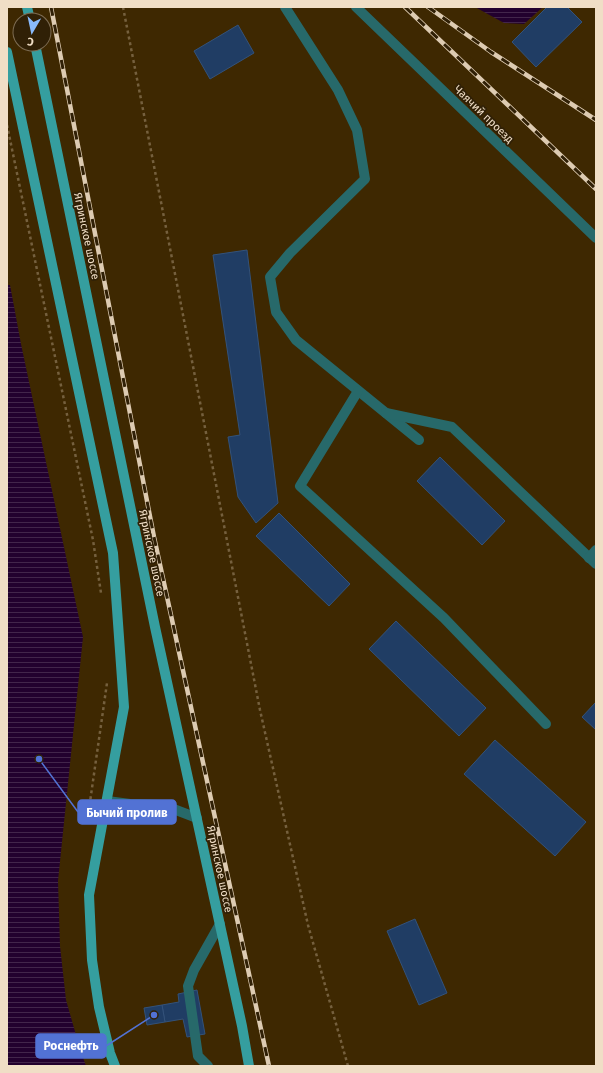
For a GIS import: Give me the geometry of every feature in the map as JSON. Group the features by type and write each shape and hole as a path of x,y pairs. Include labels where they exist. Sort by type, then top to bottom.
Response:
{"main road":[{"path":"7,52 113,553 124,707 89,895 92,960 99,1007 110,1053 115,1066"},
{"name":"Ягринское шоссе","path":"37,52 155,627 242,1026 249,1066"}],"street":[{"path":"285,7 338,90 357,130 365,179 290,253 270,277 276,312 296,340 419,440"},
{"name":"Чаячий проезд","path":"356,7 596,238"},
{"path":"358,391 300,486 444,618 546,724"},
{"path":"384,412 452,427 594,557"},
{"path":"107,801 130,804 163,805 197,818"},
{"path":"208,1066 198,1056 188,986 194,970 220,924"}],"path":[{"path":"123,7 260,710 308,925 348,1066"},
{"path":"7,125 93,540 101,594"},
{"path":"87,826 108,679"}],"shaded area":[{"path":"475,7 543,7 524,24 504,23"},
{"path":"7,285 10,285 21,344 83,637 58,881 60,946 66,1000 86,1066 7,1066"}],"building":[{"path":"547,7 567,7 582,22 536,67 512,42"},
{"path":"238,25 254,53 210,79 194,51"},
{"path":"247,250 278,503 256,523 238,497 228,437 240,435 213,255"},
{"path":"440,457 505,521 482,545 417,481"},
{"path":"279,513 350,584 329,606 256,536"},
{"path":"396,621 486,708 459,736 369,649"},
{"path":"596,702 596,730 582,717"},
{"path":"495,740 586,822 555,856 464,774"},
{"path":"415,919 447,993 419,1005 387,931"},
{"path":"197,990 205,1034 187,1037 183,1019 165,1022 162,1005 179,1002 178,994"},
{"path":"162,1005 165,1022 147,1025 144,1008"}],"railway":[{"path":"51,7 154,537 269,1066"},
{"path":"405,7 596,189"},
{"path":"428,7 491,52 596,120"}],"place":[{"name":"Бычий пролив","path":"39,759"},
{"name":"Роснефть","path":"154,1015"}]}
